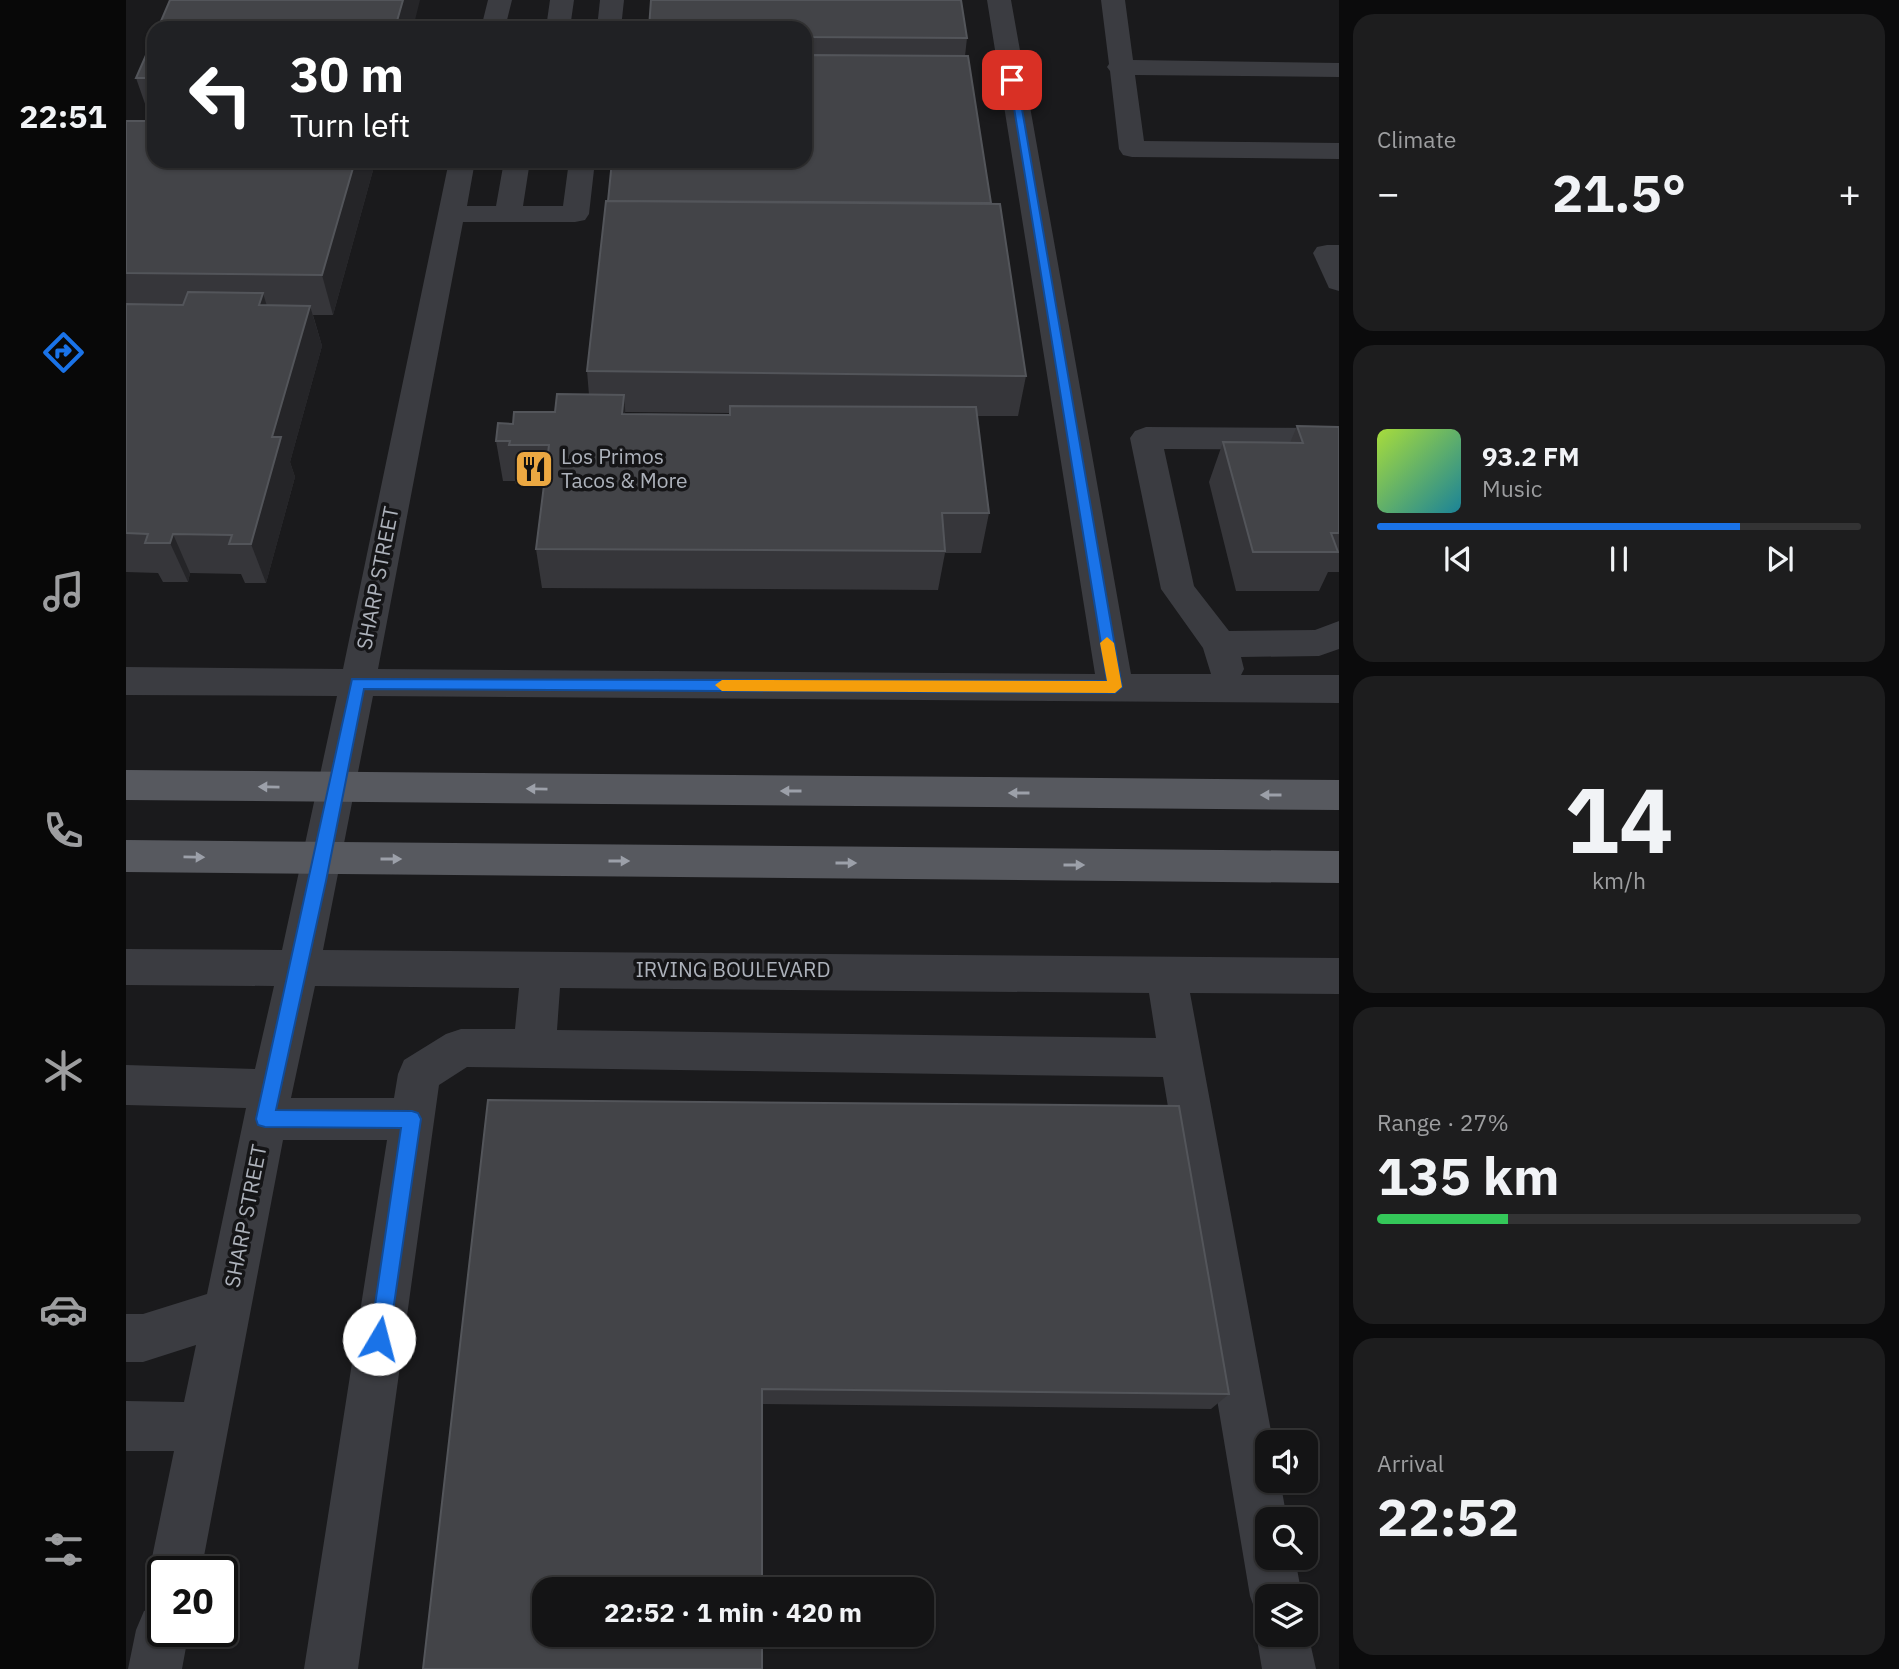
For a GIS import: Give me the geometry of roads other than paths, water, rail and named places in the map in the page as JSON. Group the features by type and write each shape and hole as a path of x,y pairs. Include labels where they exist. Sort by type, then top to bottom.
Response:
{"main road":[{"path":"126,785 1339,795"},
{"path":"126,856 1339,867"}],"street":[{"path":"496,21 500,0"},
{"path":"559,21 562,0"},
{"path":"610,21 612,0"},
{"path":"999,0 1115,687"},
{"path":"1113,0 1119,67 1132,149 1339,151"},
{"path":"1119,67 1339,70"},
{"name":"SHARP STREET","path":"178,1556 268,1104 323,858 460,168"},
{"path":"508,214 516,168"},
{"path":"450,214 575,214 581,168"},
{"path":"1339,253 1327,253 1339,282"},
{"path":"1231,688 1220,644 1178,589 1146,438 1339,439"},
{"path":"1220,644 1319,643 1339,634"},
{"path":"126,681 1339,689"},
{"name":"IRVING BOULEVARD","path":"126,967 1339,976"},
{"path":"534,1049 541,969"},
{"path":"1166,973 1260,1507"},
{"path":"331,1669 419,1074 461,1048 1179,1058"},
{"path":"126,1086 412,1119"},
{"path":"126,1338 142,1338 228,1311"},
{"path":"126,1426 205,1427"},
{"path":"155,1669 160,1647"},
{"path":"1285,1647 1289,1669"}],"place":[{"name":"Los Primos Tacos & More","path":"534,469"}]}
